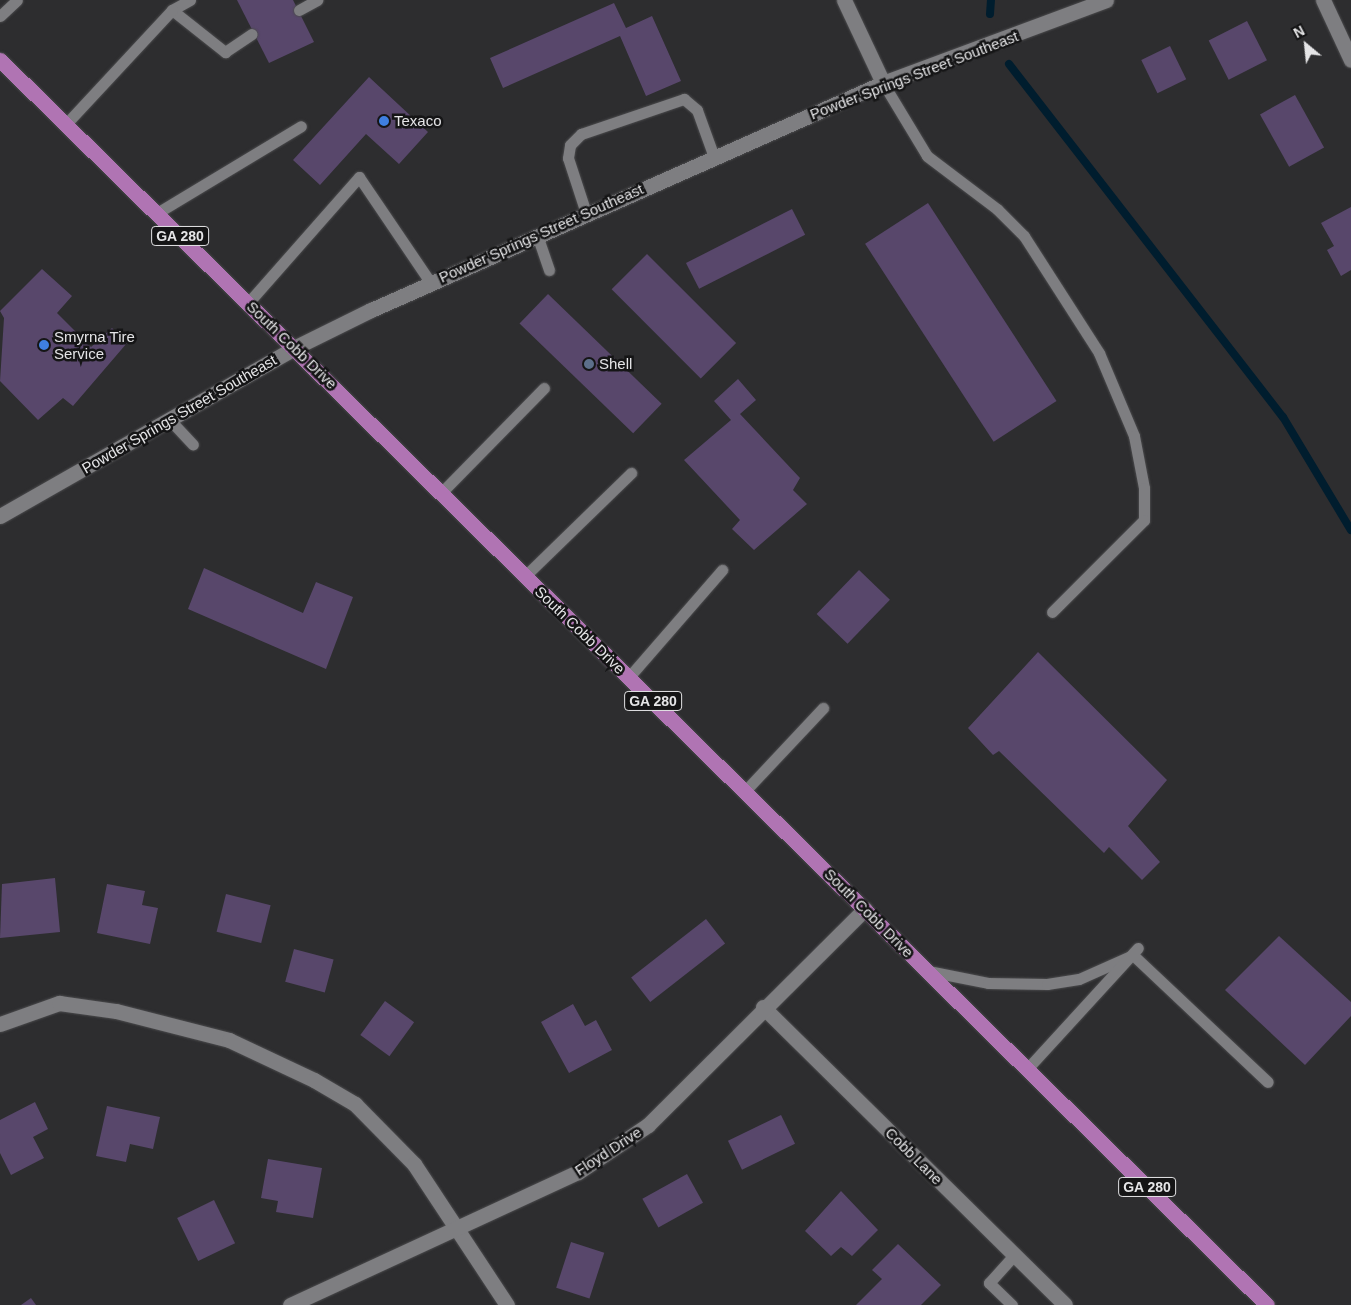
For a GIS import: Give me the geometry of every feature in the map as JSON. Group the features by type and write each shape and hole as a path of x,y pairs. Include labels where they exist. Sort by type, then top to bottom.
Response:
{"main road":[{"name":"South Cobb Drive","path":"0,60 1267,1305"}],"street":[{"path":"844,0 883,83"},
{"name":"Powder Springs Street Southeast","path":"0,516 294,348 430,282 883,83 1106,0"},
{"path":"1322,0 1351,60"},
{"name":"Floyd Drive","path":"290,1305 454,1227 578,1172 648,1125 763,1008 865,909"},
{"path":"0,1024 59,1003 116,1011 229,1040 355,1104 414,1164 507,1305"},
{"name":"Cobb Lane","path":"763,1008 1065,1305"}],"lane":[{"path":"0,16 17,0"},
{"path":"66,124 172,10 190,0"},
{"path":"299,10 317,0"},
{"path":"172,10 225,52 252,34"},
{"path":"883,83 927,156 997,209 1024,236 1099,353 1134,436 1144,488 1144,520 1052,612"},
{"path":"586,213 568,158 570,145 580,134 684,99 697,110 714,157"},
{"path":"157,213 302,126"},
{"path":"248,303 359,177 430,282"},
{"path":"537,235 549,270"},
{"path":"441,493 544,388"},
{"path":"169,419 193,445"},
{"path":"525,576 631,473"},
{"path":"629,678 722,570"},
{"path":"745,791 823,708"},
{"path":"928,971 988,983 1047,984 1079,979 1136,952"},
{"path":"1026,1069 1136,952"},
{"path":"1136,952 1268,1082"},
{"path":"1012,1305 990,1283 1014,1255"}],"building":[{"path":"237,0 293,0 314,42 269,63"},
{"path":"614,3 626,28 652,16 681,81 646,96 620,36 503,88 490,58"},
{"path":"1247,21 1267,60 1229,80 1209,41"},
{"path":"1170,46 1186,79 1157,93 1141,60"},
{"path":"369,77 428,132 399,164 366,134 320,185 293,160"},
{"path":"1295,95 1324,147 1289,167 1260,114"},
{"path":"928,203 1057,401 994,442 865,244"},
{"path":"1351,207 1351,270 1341,276 1327,250 1334,246 1321,223"},
{"path":"792,209 805,235 699,289 686,263"},
{"path":"647,254 736,343 701,378 612,289"},
{"name":"Smyrna Tire Service","path":"42,269 72,296 57,313 91,347 112,328 127,343 73,406 63,398 38,420 0,381 4,318 0,311"},
{"name":"Shell","path":"548,294 662,404 633,433 520,323"},
{"path":"738,379 756,400 740,414 800,478 793,490 807,504 754,550 732,529 740,520 684,460 731,420 714,401"},
{"path":"204,568 303,613 316,582 353,597 326,669 188,609"},
{"path":"859,570 890,600 848,644 817,614"},
{"path":"1038,652 1167,780 1128,826 1160,862 1142,880 1109,847 1104,853 999,751 993,755 968,728"},
{"path":"55,878 60,932 0,938 2,884"},
{"path":"107,884 145,891 142,905 158,908 150,944 97,933"},
{"path":"226,894 271,905 261,943 217,932"},
{"path":"706,919 725,943 650,1002 631,977"},
{"path":"1279,936 1351,1002 1351,1016 1305,1065 1225,990"},
{"path":"294,949 334,960 325,992 285,982"},
{"path":"385,1001 414,1022 389,1056 360,1035"},
{"path":"573,1004 585,1026 596,1020 612,1050 569,1073 541,1022"},
{"path":"35,1102 48,1129 33,1137 44,1158 11,1175 0,1153 0,1120"},
{"path":"107,1106 160,1117 153,1149 130,1144 126,1162 96,1156"},
{"path":"781,1115 795,1144 742,1170 728,1141"},
{"path":"268,1159 322,1168 313,1218 276,1212 278,1201 261,1198"},
{"path":"687,1174 703,1203 658,1228 642,1199"},
{"path":"841,1191 878,1230 852,1256 841,1247 831,1256 805,1231"},
{"path":"214,1200 235,1243 198,1261 177,1218"},
{"path":"571,1242 604,1253 589,1298 556,1288"},
{"path":"898,1244 941,1285 921,1305 856,1305 882,1279 872,1270"},
{"path":"31,1298 36,1305 21,1305"}],"waterway":[{"path":"990,14 991,0"},
{"path":"1009,64 1283,417 1351,530"}],"place":[{"name":"Texaco","path":"384,121"},
{"name":"Smyrna Tire Service","path":"44,345"},
{"name":"Shell","path":"589,364"}]}
